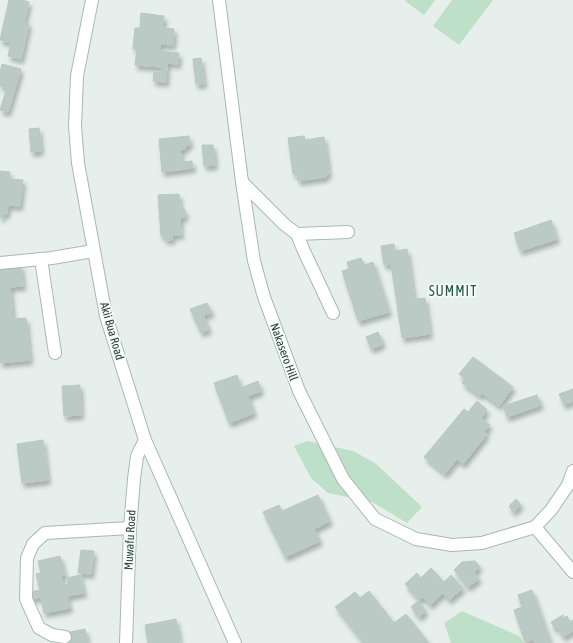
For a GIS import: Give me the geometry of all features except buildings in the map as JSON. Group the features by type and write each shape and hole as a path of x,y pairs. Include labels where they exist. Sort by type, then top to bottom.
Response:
{"street":[{"name":"Akii Bua Road","path":"92,0 76,76 75,126 78,163 106,316 145,440 235,643"},
{"name":"Nakasero Hill","path":"219,0 242,182 255,266 264,297 298,391 343,479 375,519 416,539 452,545 482,543 535,527"},
{"path":"242,182 285,225 297,234 333,313"},
{"path":"297,234 348,232"},
{"path":"0,262 40,259 93,251"},
{"path":"40,259 55,353"},
{"name":"Muwafu Road","path":"126,643 130,528 137,456 145,440"},
{"path":"573,471 568,484 551,510 535,527 573,572"},
{"path":"65,636 52,635 39,628 26,599 27,558 33,544 45,533 130,528"}],"green space":[{"path":"435,0 424,15 405,1"},
{"path":"452,0 493,0 459,45 433,26"},
{"path":"307,441 353,451 375,463 422,507 407,523 372,502 328,493 311,478 294,446"},
{"path":"462,611 519,636 524,643 451,643 444,623"}],"district":[{"name":"SUMMIT","path":"453,291"}]}
